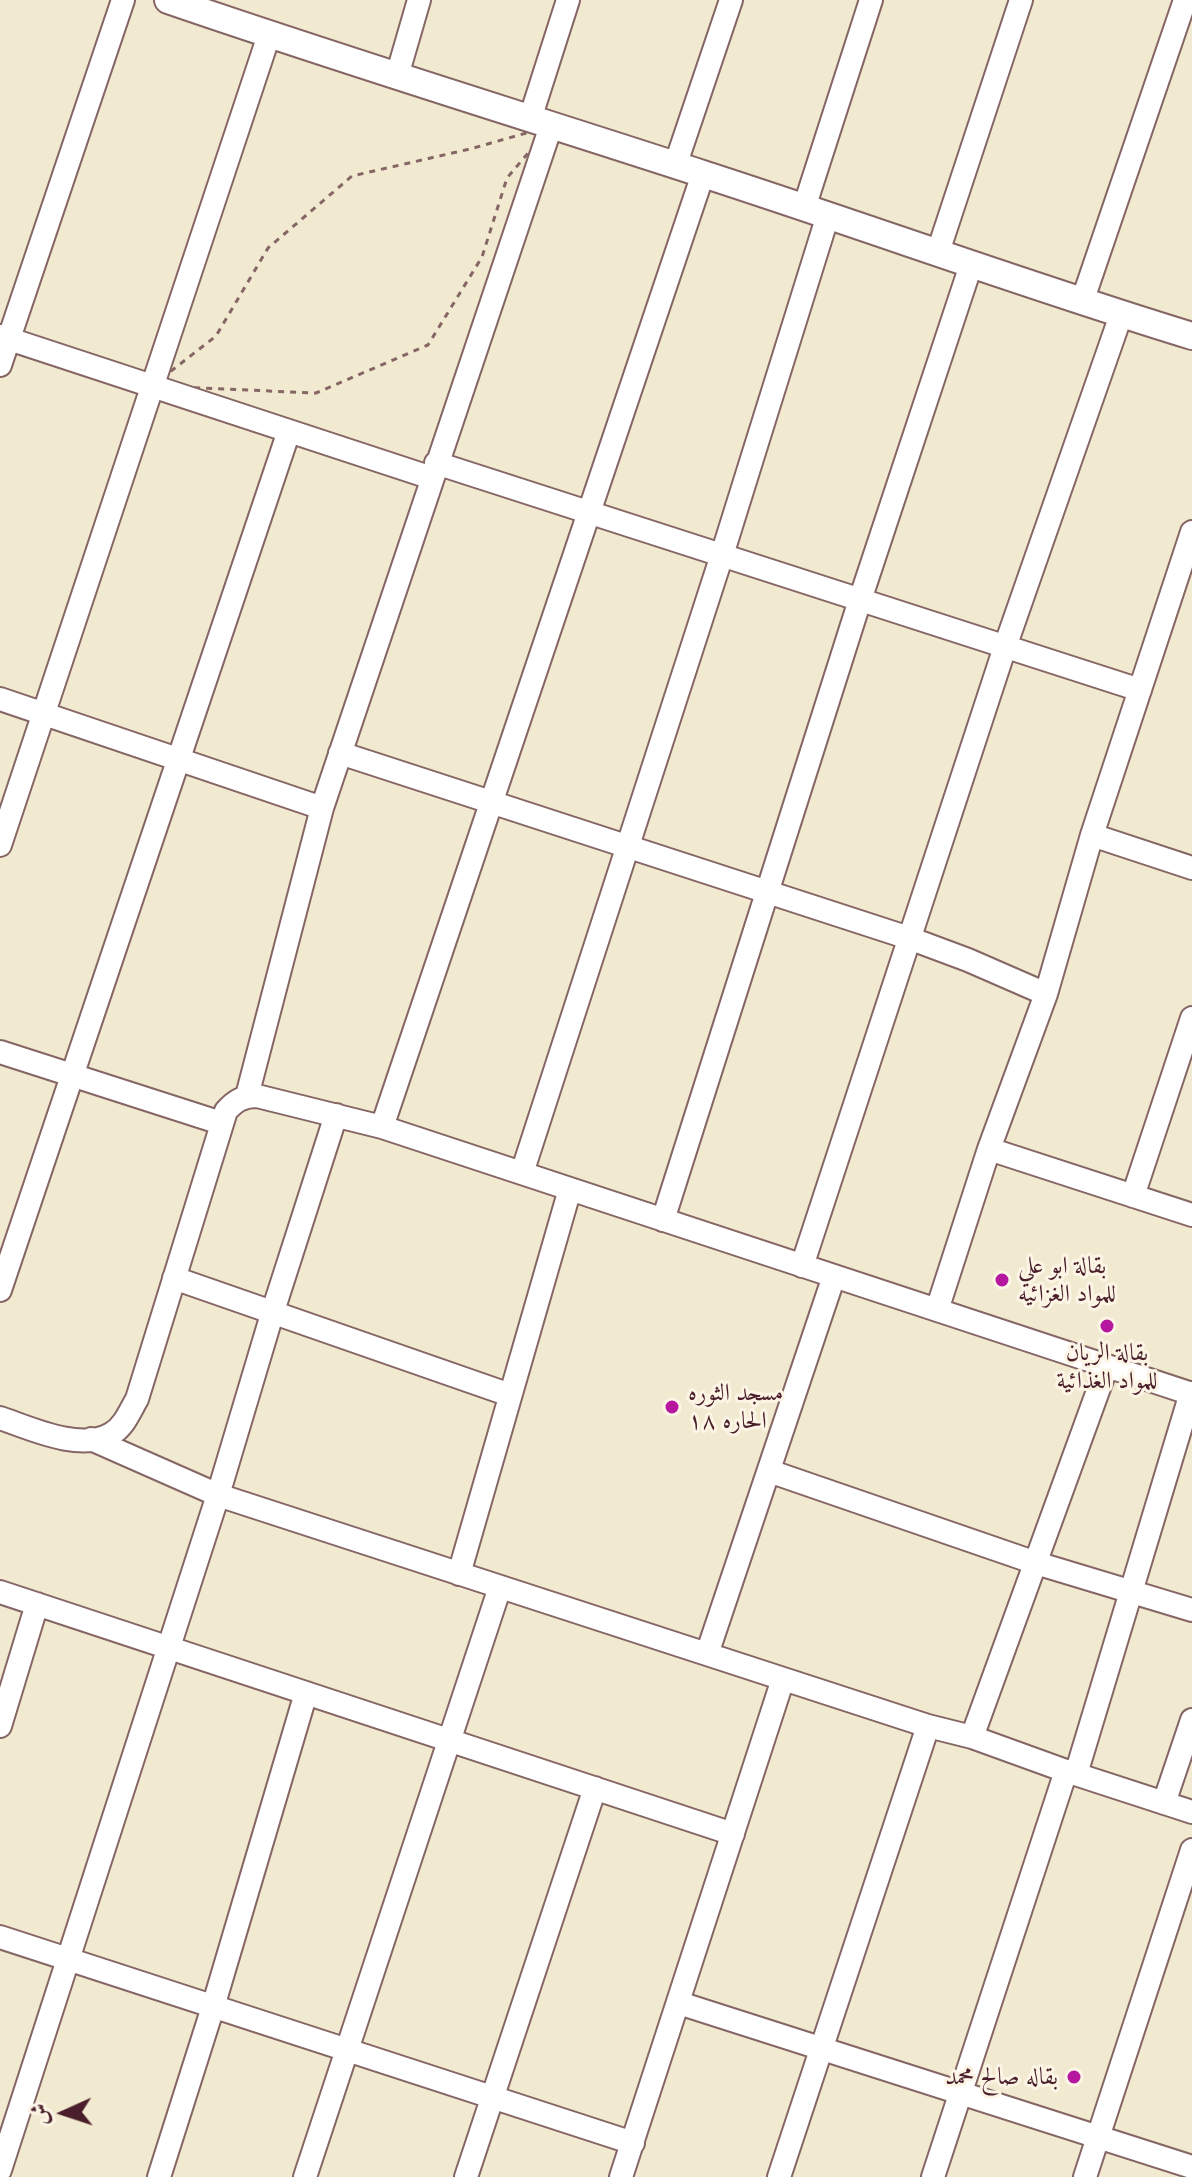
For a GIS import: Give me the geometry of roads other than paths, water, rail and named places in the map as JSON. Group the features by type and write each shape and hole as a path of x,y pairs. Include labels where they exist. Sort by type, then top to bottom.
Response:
{"street":[{"path":"0,365 4,337 123,0"},
{"path":"168,0 1192,336"},
{"path":"397,76 419,0"},
{"path":"247,1096 322,808 434,470 540,122 568,0"},
{"path":"675,166 731,0"},
{"path":"522,1173 722,555 871,0"},
{"path":"938,252 1021,0"},
{"path":"1082,302 1185,0"},
{"path":"0,845 269,35"},
{"path":"382,1127 703,174"},
{"path":"663,1220 860,600 971,265"},
{"path":"802,1266 1005,647 1121,315"},
{"path":"4,337 289,431 588,512 1140,690"},
{"path":"0,1290 289,431"},
{"path":"937,1310 989,1149 1046,994 1092,835 1192,532"},
{"path":"0,699 322,808"},
{"path":"340,753 909,938 1046,994"},
{"path":"1092,835 1192,868"},
{"path":"1133,1196 1192,1018"},
{"path":"0,1052 221,1123"},
{"path":"0,1418 60,1439 91,1439 110,1435 124,1422 137,1399 221,1123 235,1101 247,1096 268,1097 382,1127 1191,1394 1131,1591 933,2177"},
{"path":"0,2170 218,1495 336,1115"},
{"path":"989,1149 1192,1215"},
{"path":"459,1574 570,1189"},
{"path":"707,1654 834,1276"},
{"path":"174,1278 510,1395"},
{"path":"972,1737 1107,1366"},
{"path":"91,1439 218,1495 928,1726 972,1737 1192,1812"},
{"path":"769,1471 1036,1563 1192,1610"},
{"path":"305,2177 500,1587"},
{"path":"0,1592 733,1834"},
{"path":"0,1726 37,1604"},
{"path":"621,2177 783,1679"},
{"path":"159,2177 306,1693"},
{"path":"1164,1803 1192,1720"},
{"path":"779,2177 928,1726"},
{"path":"466,2177 595,1788"},
{"path":"1085,2177 1192,1850"},
{"path":"0,1937 633,2143"},
{"path":"679,2003 1192,2167"}],"place":[{"name":"بقالة ابو علي للمواد الغزائيه","path":"1002,1280"},
{"name":"بقالة الريان للمواد الغذائية","path":"1107,1326"},
{"name":"مسجد الثوره الحاره ١٨","path":"672,1407"},
{"name":"بقاله صالح محمد","path":"1074,2077"}]}
